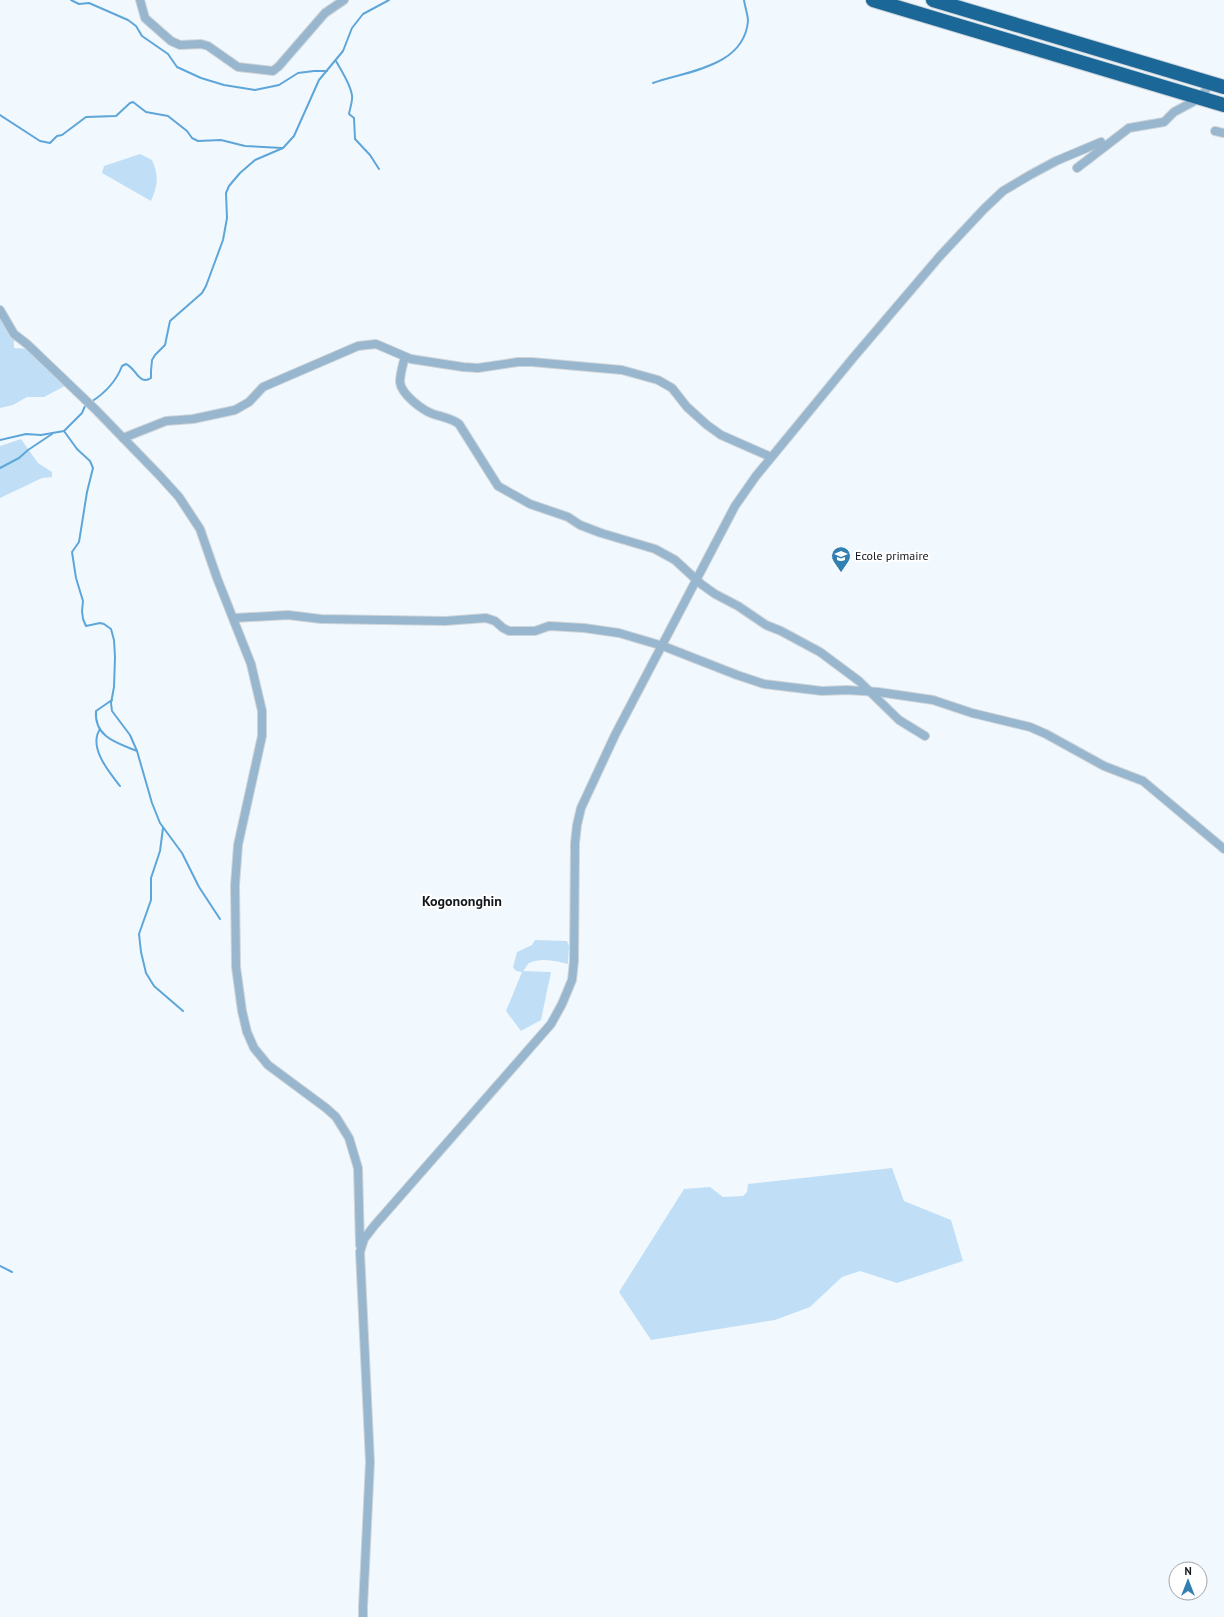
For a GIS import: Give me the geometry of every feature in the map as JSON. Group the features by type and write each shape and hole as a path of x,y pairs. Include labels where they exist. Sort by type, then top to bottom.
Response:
{"highway":[{"path":"873,0 1224,105"},
{"path":"932,0 1217,83 1224,87"}],"street":[{"path":"140,0 145,18 172,41 180,45 201,44 208,46 238,67 273,71 325,13 344,0"},
{"path":"1077,168 1129,128 1164,122 1174,112 1200,98 1217,83"},
{"path":"1215,131 1224,133"},
{"path":"360,1252 364,1239 374,1226 551,1024 562,1004 572,980 575,945 575,843 581,808 615,735 663,646 696,579 735,506 771,457 931,267 984,209 1003,191 1030,175 1056,161 1101,142"},
{"path":"0,310 14,334 27,344 96,410 160,476 190,513 200,529 217,578 251,664 262,711 262,736 238,845 235,885 236,967 242,1011 247,1032 252,1042 268,1065 336,1117 350,1138 358,1168 360,1252 370,1462 363,1593 364,1617"},
{"path":"123,438 166,421 193,419 235,410 249,402 263,387 358,346 376,344 411,359 478,368 518,362 532,362 622,370 636,373 658,380 672,388 687,407 721,435 771,457"},
{"path":"405,357 400,382 406,394 418,406 431,414 455,421 459,424 498,486 530,504 568,516 580,525 601,534 655,549 675,560 715,594 738,606 766,625 781,631 820,652 859,681 899,720 925,736"},
{"path":"234,618 288,615 321,619 445,621 486,618 495,621 509,631 535,631 549,626 584,628 619,633 663,646 764,684 822,691 870,691 933,700 972,713 1030,728 1046,734 1104,766 1143,781 1224,849"}],"shaded area":[{"path":"140,154 152,160 156,171 157,180 151,201 102,173 104,166"},
{"path":"0,318 5,318 14,334 14,348 32,349 65,386 44,397 27,397 13,405 0,408"},
{"path":"21,439 38,463 52,472 52,477 42,478 0,498 0,446"},
{"path":"535,940 567,941 569,946 568,964 539,960 529,963 523,971 551,972 541,1020 521,1031 506,1011 522,972 516,971 513,967 517,952 532,945"},
{"path":"892,1168 904,1201 951,1220 963,1261 897,1283 860,1271 842,1277 810,1307 775,1320 651,1340 619,1292 684,1189 710,1187 723,1197 743,1196 747,1192 748,1184"}],"waterway":[{"path":"71,0 79,4 89,3 128,20 136,26 142,36 168,54 177,67 201,78 224,85 255,90 279,85 298,73 327,71"},
{"path":"91,402 110,387 122,366 126,364 143,380 151,378 152,360 165,345 170,321 202,293 206,286 223,240 227,218 226,193 229,186 240,173 255,160 283,148 294,136 319,80 343,51 352,28 363,14 389,0"},
{"path":"653,83 712,65 725,58 736,48 744,36 748,21 744,0"},
{"path":"336,61 350,86 352,99 349,114 354,118 355,139 370,155 379,169"},
{"path":"0,115 40,141 50,143 57,136 62,135 86,117 116,116 133,102 146,112 168,116 187,131 192,138 198,141 221,140 245,146 282,148"},
{"path":"0,440 26,434 41,435 64,431 82,413 87,404"},
{"path":"64,431 77,449 90,461 93,468 87,492 79,542 72,552 76,578 83,601 82,611 86,626 100,623 104,624 111,629 114,640 115,657 114,687 111,703 112,711 130,735 137,751 152,803 160,823 182,853 199,887 220,919"},
{"path":"0,468 19,458 52,434"},
{"path":"112,700 96,711 96,720 99,727 108,738 137,751"},
{"path":"100,729 97,736 98,751 106,767 120,786"},
{"path":"163,828 160,851 151,878 151,900 139,934 141,952 146,973 154,986 183,1011"},
{"path":"0,1266 12,1272"}],"place":[{"name":"Ecole primaire","path":"841,573"}],"district":[{"name":"Kogononghin","path":"462,901"}]}
